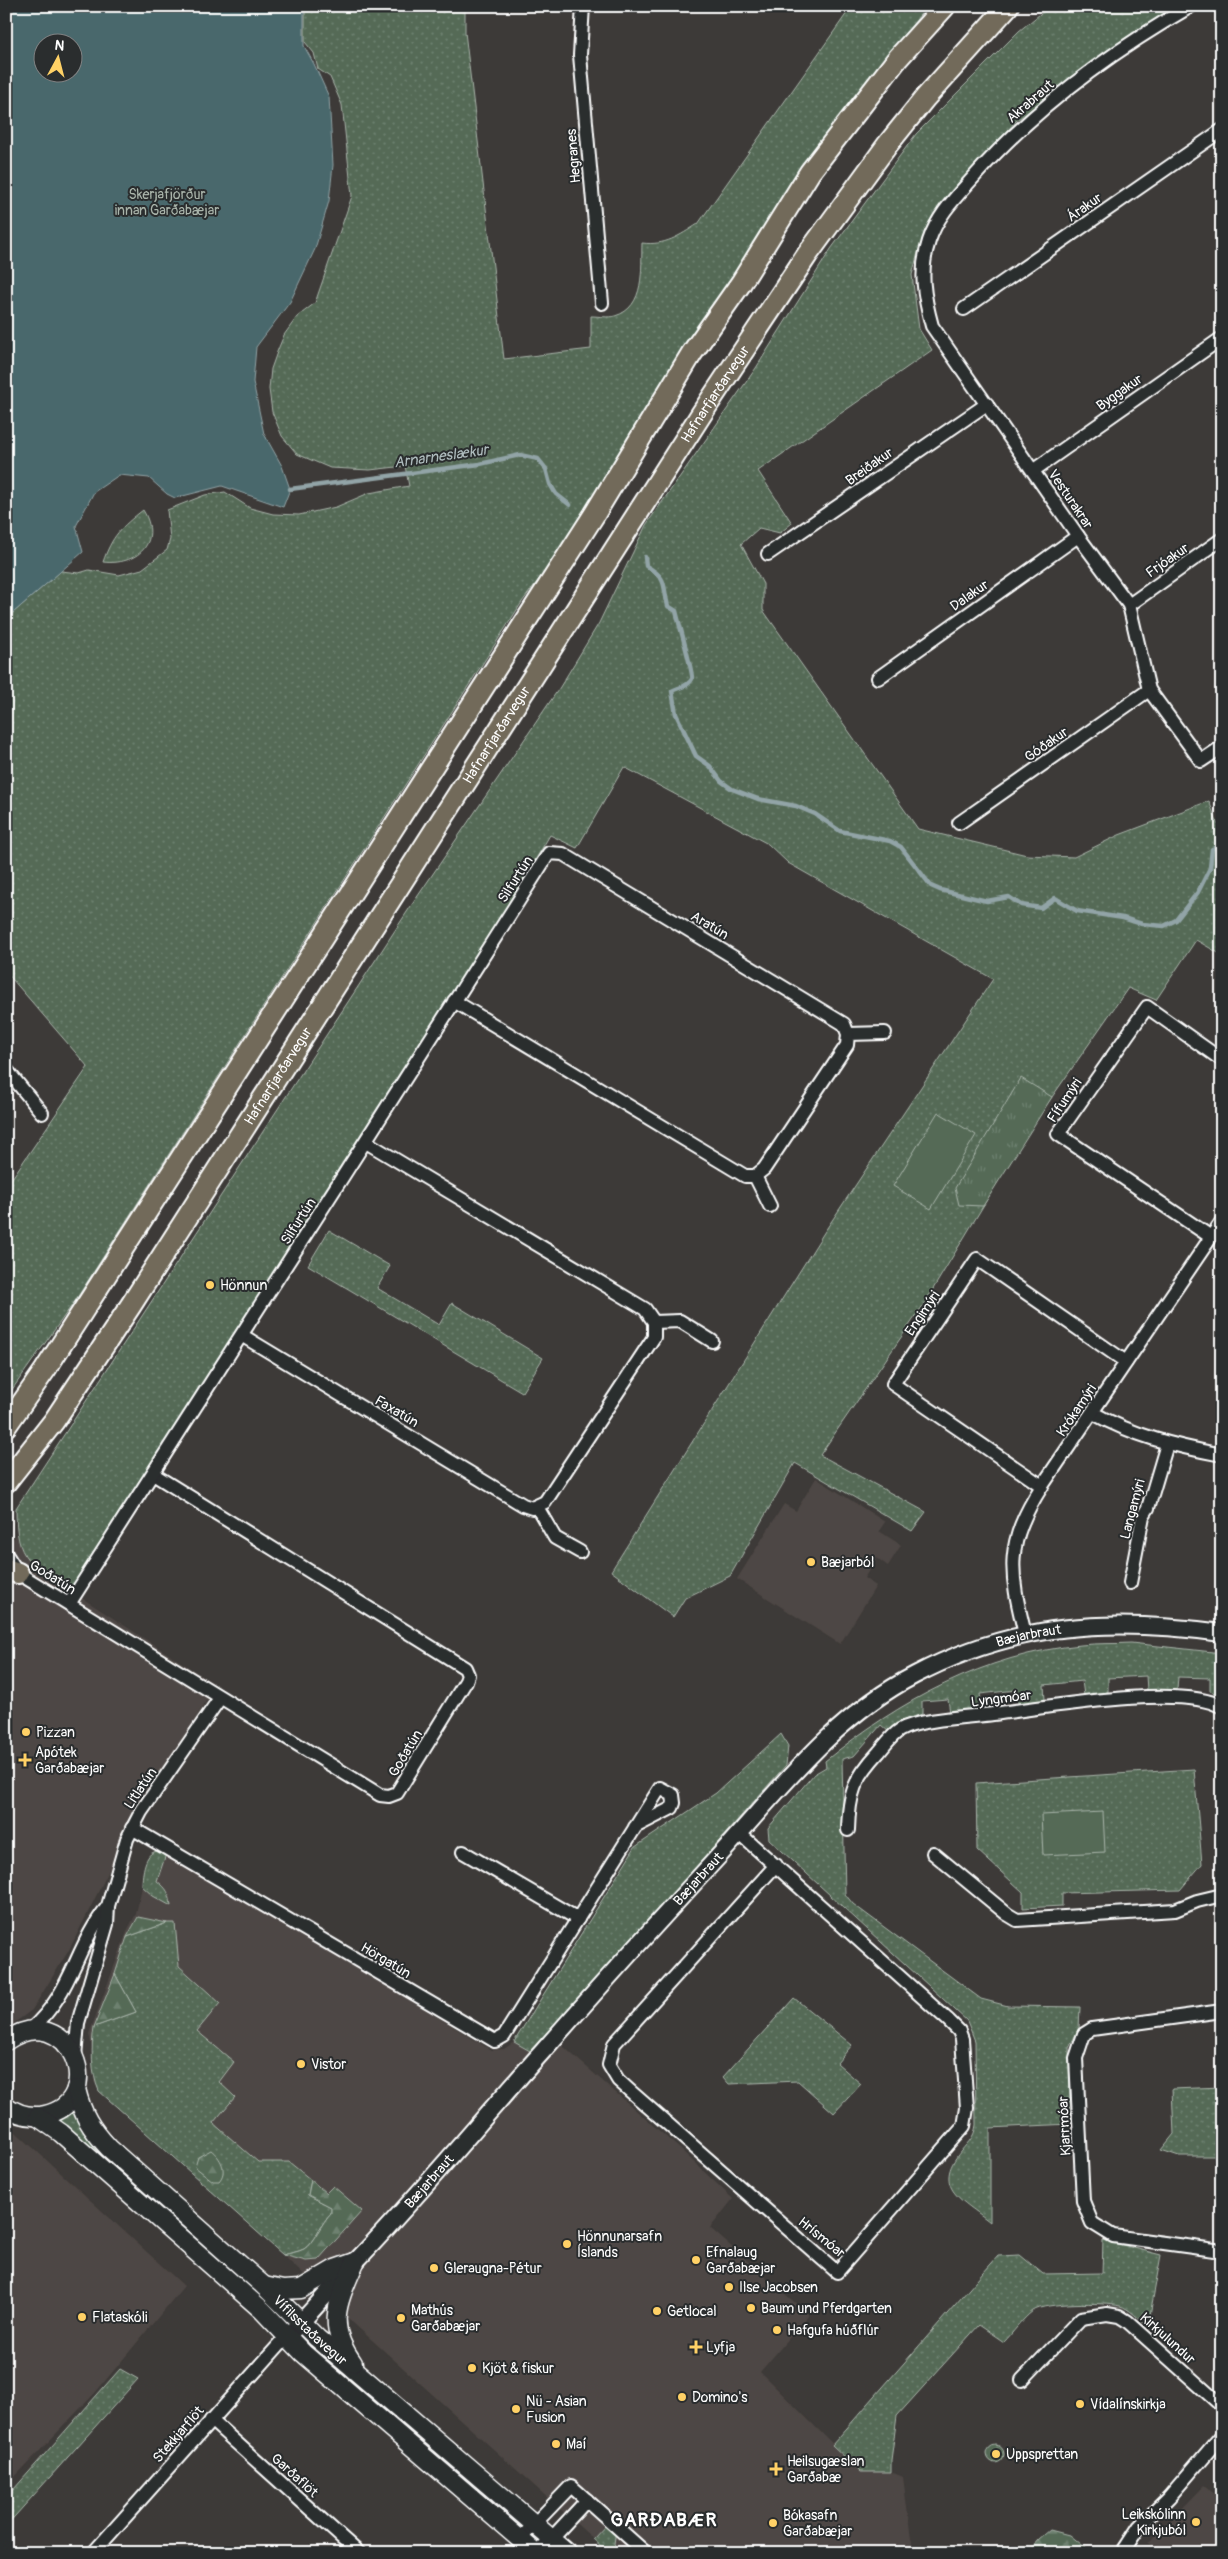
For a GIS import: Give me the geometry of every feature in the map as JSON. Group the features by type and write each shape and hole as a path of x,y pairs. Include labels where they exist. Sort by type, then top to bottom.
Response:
{"main road":[{"path":"6,1426 55,1354 594,515 692,353 741,283 810,172 898,58 944,6"},
{"name":"Hafnarfjarðarvegur","path":"6,1482 54,1421 131,1305 696,422 807,255 888,144 925,98 1002,13 1013,6"},
{"path":"14,2035 44,2031 57,2036 68,2045 75,2057"},
{"name":"Vífilsstaðavegur","path":"75,2057 78,2067 76,2089 81,2110 96,2135 264,2286 301,2323 568,2553"},
{"path":"38,2117 50,2114 61,2108 76,2089"},
{"name":"Vífilsstaðavegur","path":"10,2111 38,2117 61,2134 262,2310 303,2353 537,2553"},
{"path":"264,2286 283,2290 301,2289 335,2269 355,2262"},
{"path":"355,2262 339,2299 336,2320 340,2341 361,2375"}],"street":[{"name":"Hegranes","path":"583,6 580,55 602,303"},
{"name":"Akrabraut","path":"926,254 935,226 952,202 999,149 1020,129 1078,79 1154,27 1190,6"},
{"name":"Árakur","path":"964,309 1222,130"},
{"name":"Vesturakrar","path":"926,254 923,288 932,326 1034,470 1078,536 1129,605 1150,690 1201,761 1222,747"},
{"name":"Byggakur","path":"1034,470 1222,338"},
{"name":"Breiðakur","path":"768,554 987,404"},
{"name":"Dalakur","path":"878,678 1078,536"},
{"name":"Frjóakur","path":"1129,605 1222,539"},
{"name":"Góðakur","path":"960,823 1150,690"},
{"name":"Silfurtún","path":"69,1604 243,1336 549,853"},
{"name":"Aratún","path":"549,853 563,854 844,1024 848,1034"},
{"path":"454,1001 741,1174 755,1176 764,1169 847,1045 848,1034 885,1033"},
{"name":"Fífumýri","path":"1211,1237 1058,1134 1147,1007 1222,1060"},
{"path":"6,1068 42,1113"},
{"path":"366,1142 645,1309 654,1322 654,1337 545,1502 537,1507 555,1538 580,1552"},
{"path":"755,1176 770,1206"},
{"name":"Krókamýri","path":"1025,1634 1014,1589 1013,1564 1021,1523 1042,1486 1222,1221"},
{"name":"Engimýri","path":"1042,1486 893,1384 913,1354 977,1260 1126,1362"},
{"path":"654,1322 680,1321 712,1341"},
{"name":"Faxatún","path":"243,1336 523,1505 537,1507"},
{"path":"1093,1413 1137,1435 1167,1444 1222,1455"},
{"name":"Langamýri","path":"1130,1583 1143,1516 1148,1508 1167,1444"},
{"name":"Goðatún","path":"6,1554 12,1571 380,1794 389,1796 397,1793 403,1786 468,1675 465,1668 460,1663 153,1474"},
{"name":"Bæjarbraut","path":"287,2336 397,2219 541,2053 804,1762 871,1702 917,1674 967,1653 1025,1634 1108,1624 1176,1627 1222,1633"},
{"name":"Lyngmóar","path":"848,1830 848,1802 856,1780 891,1739 904,1728 978,1716 1114,1699 1152,1697 1204,1700 1222,1707"},
{"name":"Litlatún","path":"75,2057 78,2022 107,1924 108,1906 121,1854 132,1828 220,1698"},
{"name":"Hörgatún","path":"132,1828 494,2040 504,2036 635,1827"},
{"name":"Hrísmóar","path":"739,1834 776,1865 954,2025 962,2039 967,2108 964,2126 837,2272 629,2090 618,2080 609,2065 614,2044 776,1865"},
{"path":"463,1852 578,1918"},
{"path":"933,1853 1007,1914 1017,1920 1175,1910 1197,1901 1222,1895"},
{"name":"Litlatún","path":"14,2035 57,2002 72,1974 86,1938 108,1906"},
{"name":"Kjarrmóar","path":"1222,2011 1092,2029 1084,2034 1076,2058 1083,2201 1092,2223 1113,2236 1222,2251"},
{"name":"Kirkjulundur","path":"1022,2380 1081,2318 1107,2314 1119,2316 1127,2321 1222,2406"},
{"name":"Stekkjarflöt","path":"93,2553 287,2336"},
{"name":"Garðaflöt","path":"211,2420 354,2551"},
{"path":"1122,2553 1139,2527 1169,2497 1222,2435"},
{"path":"520,2539 571,2486 646,2553"},
{"path":"537,2553 587,2500"}],"shaded area":[{"name":"Bæjarból","path":"816,1478 885,1522 879,1531 901,1545 888,1566 877,1558 864,1578 876,1586 840,1644 737,1579 784,1504 796,1511"},
{"path":"16,1535 23,1553 71,1591 216,1685 138,1813 69,1950 32,2010 10,2026 6,2022 6,1549"},
{"path":"167,1851 491,2050 504,2049 514,2042 530,2050 549,2034 680,2149 733,2199 710,2228 809,2315 760,2372 861,2472 891,2472 903,2477 911,2539 916,2553 609,2553 352,2322 283,2255 99,2091 94,2081 95,2062 89,2034 128,1929 136,1914 149,1855 154,1852"},
{"name":"Flataskóli","path":"6,2123 184,2286 95,2393 7,2485"},
{"name":"Leikskólinn Kirkjuból","path":"1204,2486 1222,2501 1222,2553 1160,2553 1149,2543"}],"green space":[{"path":"305,6 465,6 465,32 504,359 591,349 591,316 615,316 625,311 637,296 640,286 642,243 650,244 665,241 678,236 698,224 852,6 927,6 812,154 608,472 562,548 522,602 75,1301 6,1398 6,1187 88,1067 6,972 6,616 14,612 61,571 79,573 89,570 119,575 142,569 167,550 170,539 167,510 205,495 225,492 250,508 273,514 299,515 336,507 369,493 409,486 405,466 370,470 330,468 297,454 282,436 272,412 269,389 271,369 277,352 284,335 297,317 315,303 352,196 342,105 330,77 318,69 314,53 305,42"},
{"path":"1050,6 1185,6 1131,35 1017,120 944,202 920,245 912,275 919,329 932,350 758,471 792,523 780,533 759,528 741,544 763,584 763,610 918,829 1027,855 1074,857 1119,835 1209,801 1218,825 1222,824 1222,955 1196,940 1156,1000 1128,988 1029,1130 924,1304 820,1455 926,1512 912,1531 795,1463 730,1576 685,1598 673,1617 611,1571 825,1231 993,979 788,863 768,844 624,767 577,848 550,835 470,970 71,1591 35,1567 22,1551 16,1508 409,909 560,687 599,623 646,525 756,368 831,249 916,134 1019,31"},
{"path":"143,510 150,533 148,542 143,550 126,560 103,562 110,545 118,533"},
{"path":"1021,1078 1052,1097 983,1206 959,1205 955,1188"},
{"path":"938,1112 976,1135 931,1209 893,1186"},
{"path":"329,1230 390,1266 377,1288 439,1325 452,1303 543,1358 522,1392 308,1265"},
{"path":"1131,1643 1222,1653 1222,1696 1210,1691 1210,1678 1178,1677 1177,1690 1147,1690 1146,1676 1108,1678 1108,1692 1084,1695 1082,1681 1044,1685 1045,1700 1018,1703 1016,1690 980,1694 982,1708 950,1713 948,1699 922,1701 922,1714 904,1720 889,1732 881,1725 854,1756 842,1759 845,1894 853,1904 981,1999 1008,2006 1080,2007 1079,2028 1069,2048 1070,2124 990,2128 990,2222 961,2200 950,2184 949,2175 953,2164 969,2142 976,2125 975,2041 967,2021 769,1839 768,1828 814,1774 826,1767 825,1761 853,1739 913,1700 977,1670 1011,1658 1045,1650 1087,1644"},
{"path":"781,1734 788,1746 786,1765 549,2034 530,2051 514,2042 635,1847 716,1793"},
{"path":"1194,1769 1202,1864 1180,1890 1062,1893 1062,1906 1023,1908 1023,1892 977,1850 976,1783"},
{"path":"1103,1812 1105,1852 1043,1855 1041,1815"},
{"path":"156,1851 167,1851 157,1881 167,1892 171,1906 153,1896 142,1886 144,1867 148,1857"},
{"path":"138,1917 167,1923 127,1937"},
{"path":"167,1923 175,1923 179,1966 220,2003 197,2031 234,2062 219,2082 235,2097 213,2123 258,2162 289,2162 311,2180 308,2195 331,2207 331,2213 314,2238 302,2250 283,2255 99,2091 96,2084 92,2060 94,2027 136,2012 115,1974 127,1937"},
{"path":"115,1974 136,2012 94,2027"},
{"path":"794,1998 852,2045 837,2063 861,2084 834,2113 798,2081 729,2084 723,2077"},
{"path":"1222,2087 1222,2156 1179,2156 1161,2150 1174,2134 1172,2089"},
{"path":"72,2111 75,2111 277,2309 57,2120 66,2117"},
{"path":"211,2150 218,2157 222,2165 223,2173 219,2181 213,2181 195,2167 198,2157"},
{"path":"311,2180 326,2193 333,2186 362,2211 318,2260 306,2261 283,2255 304,2249 331,2213 331,2207 308,2195"},
{"path":"1103,2240 1161,2255 1148,2326 1123,2307 1088,2303 1062,2304 1033,2311 1004,2342 979,2325 897,2416 891,2472 861,2472 832,2445 998,2256 1020,2255 1043,2274 1102,2273"},
{"path":"120,2369 138,2379 6,2526 6,2498"},
{"path":"995,2445 1001,2448 1004,2454 1001,2460 995,2463 989,2460 986,2454 989,2448"},
{"path":"607,2524 616,2530 614,2544 623,2553 609,2553 593,2539"},
{"path":"1050,2530 1069,2535 1091,2553 1027,2553"}],"water":[{"name":"Skerjafjörður innan Garðabæjar","path":"6,6 304,6 304,46 329,97 333,165 329,201 315,249 290,302 256,347 253,382 264,434 282,466 290,489 283,507 222,486 175,498 167,494 149,478 119,475 94,492 76,526 83,552 14,612 6,616"}],"waterway":[{"name":"Arnarneslækur","path":"290,489 480,464 520,455 538,459 546,469 550,484 556,494 570,505"},
{"name":"Arnarneslækur","path":"645,557 646,566 658,575 663,583 668,606 676,611 691,668 692,679 690,682 672,691 676,714 696,756 710,766 721,781 732,789 758,799 796,806 815,814 840,831 890,841 901,847 931,886 940,890 987,901 1009,897 1021,905 1041,908 1055,898 1077,911 1123,918 1142,924 1164,926 1176,920 1198,892 1210,868 1212,849 1222,845"}],"place":[{"name":"Hönnun","path":"210,1285"},
{"name":"Bæjarból","path":"811,1562"},
{"name":"Pizzan","path":"26,1732"},
{"name":"Apótek Garðabæjar","path":"25,1760"},
{"name":"Vistor","path":"301,2064"},
{"name":"Hönnunarsafn Íslands","path":"567,2244"},
{"name":"Efnalaug Garðabæjar","path":"696,2260"},
{"name":"Gleraugna-Pétur","path":"434,2268"},
{"name":"Ilse Jacobsen","path":"729,2287"},
{"name":"Baum und Pferdgarten","path":"751,2308"},
{"name":"Getlocal","path":"657,2311"},
{"name":"Flataskóli","path":"82,2317"},
{"name":"Mathús Garðabæjar","path":"401,2318"},
{"name":"Hafgufa húðflúr","path":"777,2330"},
{"name":"Lyfja","path":"696,2347"},
{"name":"Kjöt & fiskur","path":"472,2368"},
{"name":"Domino's","path":"682,2397"},
{"name":"Vídalínskirkja","path":"1080,2404"},
{"name":"Nü - Asian Fusion","path":"516,2409"},
{"name":"Maí","path":"556,2444"},
{"name":"Uppsprettan","path":"996,2454"},
{"name":"Heilsugæslan Garðabæ","path":"776,2469"},
{"name":"Leikskólinn Kirkjuból","path":"1196,2522"},
{"name":"Bókasafn Garðabæjar","path":"773,2523"}],"district":[{"name":"GARÐABÆR","path":"664,2519"}]}
